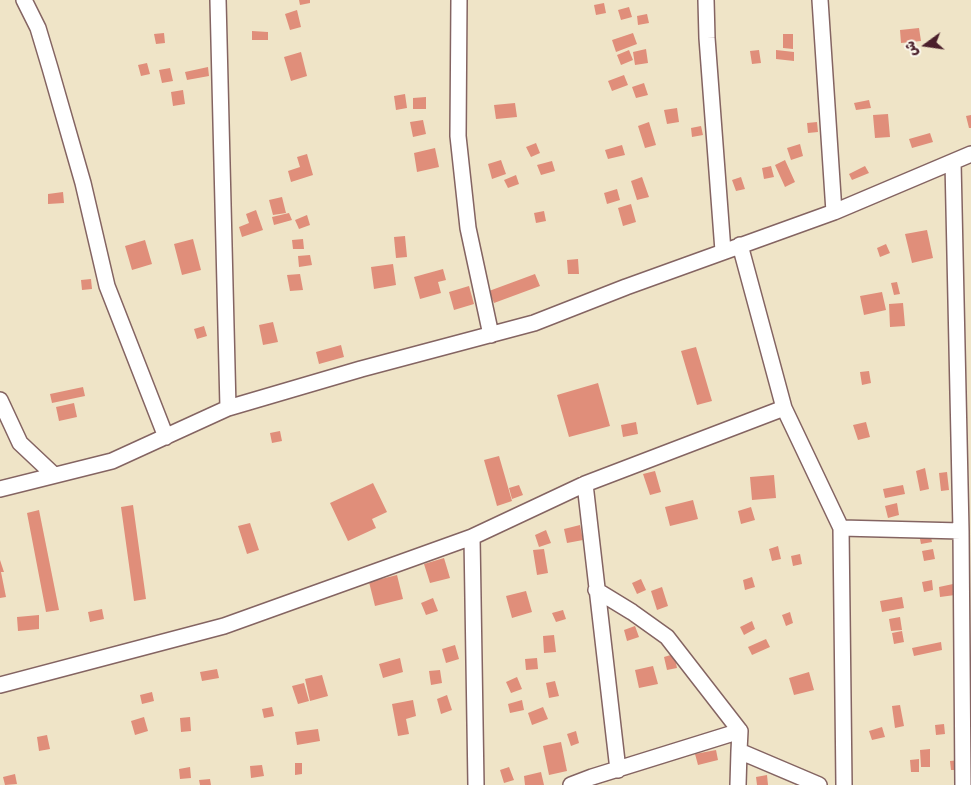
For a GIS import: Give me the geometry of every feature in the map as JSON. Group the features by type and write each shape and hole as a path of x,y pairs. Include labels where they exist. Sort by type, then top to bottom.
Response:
{"street":[{"path":"24,0 38,28 50,68 82,184 107,286 166,437"},
{"path":"218,0 228,408"},
{"path":"459,0 458,136 468,228 491,335"},
{"path":"706,0 723,252"},
{"path":"820,0 834,212"},
{"path":"0,489 112,461 228,408 361,369 534,323 626,287 834,212 971,154"},
{"path":"953,162 963,785"},
{"path":"740,245 784,408 841,528 844,785"},
{"path":"0,400 20,443 54,475"},
{"path":"0,685 224,626 472,537 585,484 784,408"},
{"path":"585,484 618,770"},
{"path":"841,528 960,531"},
{"path":"472,537 476,785"},
{"path":"596,590 632,612 667,638 740,731 738,785"},
{"path":"571,785 592,781 618,770 740,731"},
{"path":"739,751 819,785"}],"building":[{"path":"299,0 310,0 310,3 300,5"},
{"path":"604,3 606,13 596,15 594,5"},
{"path":"629,7 632,17 621,20 618,10"},
{"path":"297,10 301,27 290,30 285,14"},
{"path":"647,14 649,23 638,25 637,16"},
{"path":"919,28 921,41 901,43 900,30"},
{"path":"252,31 268,32 268,40 252,40"},
{"path":"164,33 165,43 156,44 154,34"},
{"path":"633,33 637,44 616,52 612,40"},
{"path":"783,34 793,34 793,49 783,48"},
{"path":"646,49 648,63 635,65 633,52"},
{"path":"629,50 633,60 621,65 617,55"},
{"path":"759,50 761,63 752,64 750,51"},
{"path":"776,50 794,52 794,61 776,59"},
{"path":"301,52 307,76 291,81 284,57"},
{"path":"147,63 150,74 141,76 138,65"},
{"path":"208,67 209,76 187,80 185,72"},
{"path":"170,68 173,81 162,83 159,70"},
{"path":"624,75 628,85 612,91 608,81"},
{"path":"644,83 648,95 636,98 632,87"},
{"path":"183,90 185,104 173,106 171,92"},
{"path":"405,94 407,108 396,110 394,96"},
{"path":"426,97 426,109 413,109 413,98"},
{"path":"869,100 871,108 856,110 854,103"},
{"path":"515,103 517,117 496,119 494,105"},
{"path":"677,108 679,122 667,124 664,110"},
{"path":"888,114 890,137 875,138 873,115"},
{"path":"971,115 971,128 969,128 966,116"},
{"path":"423,120 426,134 413,137 410,122"},
{"path":"649,122 656,145 645,148 638,126"},
{"path":"817,122 818,132 808,133 807,123"},
{"path":"701,126 703,135 692,137 691,128"},
{"path":"930,133 933,142 912,148 909,139"},
{"path":"536,143 540,153 531,157 526,147"},
{"path":"800,144 803,156 791,160 787,148"},
{"path":"622,145 625,155 608,159 605,150"},
{"path":"435,148 439,167 417,172 414,153"},
{"path":"307,154 313,175 291,182 288,171 300,167 297,157"},
{"path":"501,160 506,174 492,179 488,164"},
{"path":"785,160 795,182 785,187 775,165"},
{"path":"552,161 555,171 541,175 537,165"},
{"path":"771,166 774,177 764,179 762,168"},
{"path":"865,166 869,173 852,180 849,174"},
{"path":"516,175 519,184 508,188 504,180"},
{"path":"642,177 649,197 637,200 631,181"},
{"path":"741,177 745,189 736,191 732,180"},
{"path":"617,189 620,200 607,204 604,193"},
{"path":"63,192 64,203 48,204 48,194"},
{"path":"282,197 286,213 273,215 269,200"},
{"path":"631,204 636,222 623,226 618,208"},
{"path":"256,210 263,230 242,237 239,227 249,223 246,214"},
{"path":"544,211 546,221 536,223 534,213"},
{"path":"289,213 292,220 274,225 272,217"},
{"path":"307,215 310,225 299,229 295,220"},
{"path":"927,230 933,258 912,263 905,234"},
{"path":"405,236 407,257 396,258 394,237"},
{"path":"193,239 201,270 182,275 174,244"},
{"path":"303,239 304,249 293,249 292,240"},
{"path":"145,240 152,264 132,270 125,246"},
{"path":"886,244 890,253 880,257 877,248"},
{"path":"310,255 312,265 299,267 298,256"},
{"path":"578,259 579,274 568,274 567,260"},
{"path":"393,264 396,285 374,289 371,267"},
{"path":"443,269 446,280 438,282 441,293 420,299 414,277"},
{"path":"300,274 303,290 290,291 287,275"},
{"path":"535,274 540,286 494,303 489,291"},
{"path":"91,279 92,289 82,290 81,280"},
{"path":"897,282 900,294 894,295 891,283"},
{"path":"469,286 474,304 454,310 449,292"},
{"path":"882,292 886,310 864,315 860,296"},
{"path":"903,303 905,326 890,327 889,304"},
{"path":"273,322 278,342 263,345 259,325"},
{"path":"204,326 207,336 197,339 194,329"},
{"path":"341,345 344,357 319,364 316,352"},
{"path":"696,347 712,401 697,405 681,351"},
{"path":"869,371 871,383 862,385 860,372"},
{"path":"598,383 610,426 569,437 557,395"},
{"path":"83,387 85,396 52,403 50,394"},
{"path":"74,403 77,417 59,421 56,407"},
{"path":"636,422 638,434 623,437 621,425"},
{"path":"866,422 870,437 858,440 853,425"},
{"path":"280,431 282,441 272,443 270,433"},
{"path":"499,456 512,501 497,506 484,460"},
{"path":"925,468 929,489 920,491 916,471"},
{"path":"655,471 661,492 650,495 643,474"},
{"path":"947,472 949,490 941,491 939,473"},
{"path":"774,475 776,498 752,500 750,477"},
{"path":"373,483 387,512 372,519 376,528 348,541 330,503"},
{"path":"519,485 523,495 512,499 509,488"},
{"path":"903,485 905,494 885,498 883,489"},
{"path":"693,500 698,519 670,526 665,507"},
{"path":"897,503 899,515 888,518 885,506"},
{"path":"133,505 146,599 134,601 121,507"},
{"path":"751,507 755,520 741,524 738,511"},
{"path":"39,510 59,610 46,612 27,513"},
{"path":"250,523 259,550 247,554 238,526"},
{"path":"580,525 583,540 567,543 564,529"},
{"path":"546,530 551,543 539,547 535,535"},
{"path":"930,532 932,542 921,544 919,534"},
{"path":"778,546 781,559 772,561 769,549"},
{"path":"544,549 548,573 537,575 533,550"},
{"path":"933,549 935,559 924,561 922,551"},
{"path":"800,554 802,564 793,566 791,556"},
{"path":"444,558 450,578 430,583 424,564"},
{"path":"0,560 4,572 1,572 6,597 0,598"},
{"path":"397,575 403,599 375,606 369,582"},
{"path":"752,577 755,587 745,590 743,580"},
{"path":"641,579 646,590 637,594 632,583"},
{"path":"932,580 933,590 924,592 922,582"},
{"path":"953,584 955,595 940,597 939,587"},
{"path":"662,587 668,606 657,610 651,591"},
{"path":"526,591 532,612 512,618 506,596"},
{"path":"902,597 904,608 882,612 880,601"},
{"path":"433,598 438,611 426,615 421,603"},
{"path":"102,609 104,619 90,622 88,612"},
{"path":"563,610 566,619 556,622 552,613"},
{"path":"790,612 793,623 786,626 782,615"},
{"path":"39,615 39,629 18,631 17,617"},
{"path":"900,617 902,630 891,631 889,619"},
{"path":"752,621 755,629 744,635 740,627"},
{"path":"635,626 639,637 627,641 624,630"},
{"path":"902,631 904,642 894,644 892,633"},
{"path":"554,635 556,652 544,653 543,636"},
{"path":"766,639 770,647 752,655 748,647"},
{"path":"941,642 942,650 914,656 912,648"},
{"path":"455,645 459,659 446,663 442,649"},
{"path":"674,654 677,668 667,670 664,657"},
{"path":"400,658 403,672 383,678 379,664"},
{"path":"537,658 538,669 526,670 525,659"},
{"path":"653,666 658,684 639,688 635,670"},
{"path":"217,669 219,678 202,681 200,672"},
{"path":"440,670 442,683 431,685 429,671"},
{"path":"809,672 814,690 794,695 789,678"},
{"path":"322,675 328,696 310,701 305,679"},
{"path":"517,677 522,689 511,693 506,682"},
{"path":"555,681 559,696 549,698 546,683"},
{"path":"304,683 309,701 298,704 292,686"},
{"path":"152,692 154,701 142,704 140,695"},
{"path":"447,695 452,710 441,714 437,699"},
{"path":"413,700 416,716 406,719 409,734 398,736 392,704"},
{"path":"522,700 524,710 510,713 508,704"},
{"path":"900,705 904,726 895,728 892,706"},
{"path":"272,707 274,716 264,718 262,709"},
{"path":"543,707 548,719 532,725 528,713"},
{"path":"144,717 148,731 135,735 131,721"},
{"path":"190,717 191,731 181,732 180,718"},
{"path":"944,724 945,734 936,735 935,725"},
{"path":"882,727 885,737 872,740 869,731"},
{"path":"318,729 320,741 297,745 295,732"},
{"path":"576,731 579,743 571,746 567,734"},
{"path":"47,735 50,749 39,751 37,737"},
{"path":"561,742 567,771 549,775 543,746"},
{"path":"930,749 930,767 921,767 920,750"},
{"path":"716,750 718,760 698,765 695,754"},
{"path":"919,759 919,772 911,772 910,760"},
{"path":"961,760 962,770 951,770 950,761"},
{"path":"295,763 302,763 302,774 295,775"},
{"path":"262,765 264,776 251,778 250,766"},
{"path":"190,767 191,778 180,779 179,769"},
{"path":"509,767 514,780 504,783 500,770"},
{"path":"541,772 544,785 525,785 524,776"},
{"path":"15,774 17,784 5,785 3,777"},
{"path":"767,775 768,785 757,785 756,777"},
{"path":"210,779 211,785 200,785 199,780"}]}
